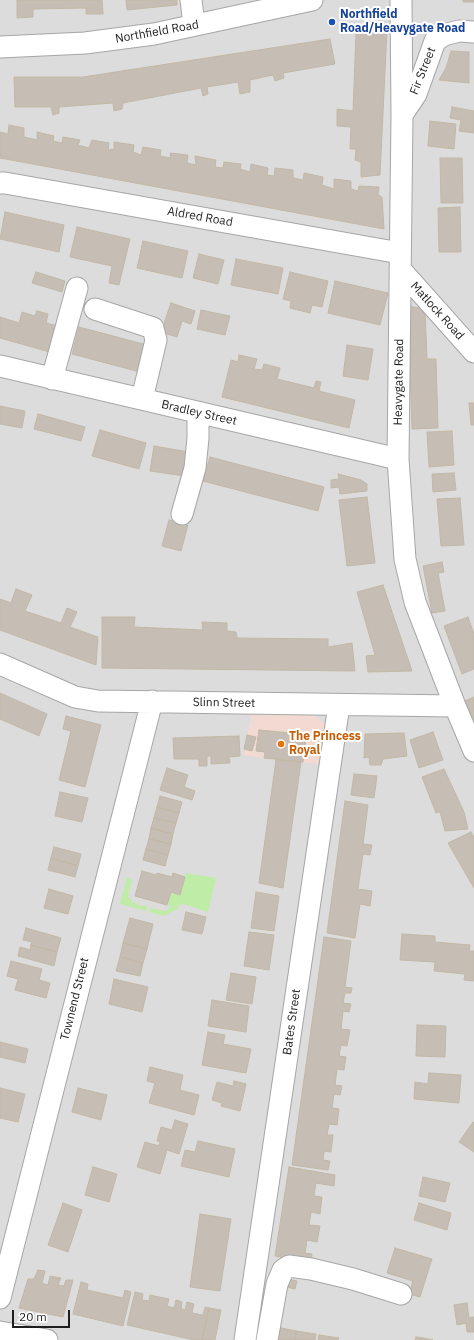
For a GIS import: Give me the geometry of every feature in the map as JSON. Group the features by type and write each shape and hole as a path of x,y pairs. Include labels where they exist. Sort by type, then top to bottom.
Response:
{"street":[{"path":"191,0 194,26"},
{"name":"Northfield Road","path":"0,47 85,43 154,34 312,0"},
{"name":"Heavygate Road","path":"401,0 402,115 398,459 405,559 415,602 474,751"},
{"name":"Fir Street","path":"402,115 416,94 435,42 444,35 459,31 474,32"},
{"name":"Aldred Road","path":"0,183 400,261"},
{"name":"Matlock Road","path":"400,261 474,352"},
{"path":"52,379 77,288"},
{"path":"95,309 153,328 156,340 142,400"},
{"name":"Bradley Street","path":"0,366 398,459"},
{"path":"182,514 195,468 198,438 198,412"},
{"name":"Slinn Street","path":"0,664 75,697 98,701 455,706"},
{"name":"Townend Street","path":"0,1298 152,701"},
{"name":"Bates Street","path":"245,1340 339,705"},
{"path":"267,1340 277,1284 283,1270 289,1266 311,1269 353,1279 401,1294"},
{"path":"0,1332 47,1340"}],"shaded area":[{"path":"0,0 474,0 474,1340 0,1340"},
{"path":"252,713 314,715 317,717 325,724 319,764 243,755"}],"green space":[{"path":"186,873 216,878 208,912 183,904 178,906 179,908 164,916 149,912 150,908 166,911 171,906 167,905 171,892 180,895"},
{"path":"127,877 132,880 128,897 140,906 147,905 146,911 120,904"}],"building":[{"path":"17,0 102,0 103,14 86,14 86,8 33,9 33,17 17,18"},
{"path":"126,0 177,0 177,5 127,10"},
{"path":"463,0 474,0 474,2 463,2"},
{"path":"387,30 380,175 361,177 361,162 355,160 356,149 350,149 351,127 337,126 337,109 353,111 356,34"},
{"path":"330,39 335,64 283,73 284,78 275,81 273,75 250,80 250,92 240,94 238,82 207,87 208,94 203,96 201,88 123,103 122,109 114,111 113,103 59,107 59,113 53,115 51,107 15,107 14,77 83,77"},
{"path":"451,51 469,52 469,83 439,80 446,68"},
{"path":"452,107 474,111 474,133 459,131 461,120 450,118"},
{"path":"430,121 456,124 454,149 428,146"},
{"path":"9,125 24,128 24,137 37,140 37,132 54,136 53,141 62,143 63,137 80,140 78,145 89,148 92,140 109,143 108,150 114,149 114,142 134,145 133,152 141,155 143,147 161,150 160,156 171,158 170,153 188,155 187,163 196,165 195,156 216,160 215,167 223,168 224,162 241,164 240,169 250,172 251,164 268,168 267,175 274,176 275,168 293,170 293,178 303,180 304,173 323,177 322,185 334,189 334,179 351,181 351,189 358,191 359,186 379,187 378,195 382,197 384,229 0,158 0,132 8,134"},
{"path":"440,158 462,158 463,203 441,203"},
{"path":"460,207 461,252 439,252 438,208"},
{"path":"5,212 64,225 59,252 0,239"},
{"path":"77,227 130,239 119,285 109,283 112,266 70,257"},
{"path":"143,241 188,251 182,278 137,268"},
{"path":"199,254 224,260 218,284 193,278"},
{"path":"236,259 283,268 278,294 231,285"},
{"path":"36,272 65,281 62,292 32,283"},
{"path":"290,272 328,281 322,307 312,305 310,313 290,308 291,301 283,299"},
{"path":"335,281 388,293 380,325 328,313"},
{"path":"171,303 195,311 191,324 182,321 177,337 161,332"},
{"path":"408,306 425,309 427,359 436,359 438,428 412,429"},
{"path":"201,310 230,316 225,335 197,329"},
{"path":"37,311 48,314 46,323 61,327 53,353 0,338 0,317 19,323 22,312 35,316"},
{"path":"79,327 147,345 140,372 72,354"},
{"path":"347,345 373,349 368,380 343,376"},
{"path":"239,355 257,359 254,369 262,370 264,364 280,368 277,379 314,388 316,381 321,382 319,391 355,400 349,428 222,397 231,360 238,362"},
{"path":"469,403 474,403 474,425 471,425"},
{"path":"0,406 25,411 22,428 0,424"},
{"path":"38,414 85,427 81,441 34,429"},
{"path":"100,430 146,443 139,469 92,456"},
{"path":"452,431 454,465 429,467 427,432"},
{"path":"154,446 194,453 191,477 150,471"},
{"path":"210,457 324,487 318,511 203,481"},
{"path":"454,473 456,490 433,492 432,474"},
{"path":"338,474 361,480 367,484 367,491 340,494 339,487 331,488 331,480 339,479"},
{"path":"367,497 375,563 347,566 339,500"},
{"path":"460,498 464,545 441,546 437,499"},
{"path":"169,520 188,525 181,551 162,546"},
{"path":"442,562 444,572 438,573 445,611 432,613 423,566"},
{"path":"383,585 412,671 368,672 366,656 375,655 357,592"},
{"path":"16,589 32,595 25,611 61,623 67,608 77,612 70,627 98,637 96,665 0,630 0,599 11,603"},
{"path":"102,617 135,617 134,627 203,630 202,622 227,623 227,631 236,632 237,638 328,639 328,647 352,643 355,671 102,668"},
{"path":"468,617 474,634 474,669 462,674 444,626"},
{"path":"0,693 47,714 39,736 0,719"},
{"path":"474,697 474,720 465,701"},
{"path":"66,716 101,725 85,787 59,780 71,731 63,729"},
{"name":"The Princess Royal","path":"259,730 302,734 306,737 303,762 264,758 265,752 256,751"},
{"path":"433,732 443,760 419,768 410,740"},
{"path":"404,733 407,756 383,759 381,765 370,765 369,757 364,758 365,734"},
{"path":"247,735 256,737 252,751 244,749"},
{"path":"239,736 240,756 229,757 230,763 211,764 211,756 207,756 207,766 199,766 199,759 174,759 173,738"},
{"path":"276,760 301,762 283,888 259,883"},
{"path":"167,768 188,775 184,787 195,791 192,800 160,790"},
{"path":"444,769 464,812 468,829 445,831 440,812 436,813 422,777"},
{"path":"354,774 377,776 374,798 351,795"},
{"path":"60,792 88,798 82,822 55,816"},
{"path":"160,796 182,802 179,813 157,807"},
{"path":"345,801 368,805 363,844 372,845 370,855 363,854 358,889 372,891 370,906 360,904 355,938 327,933"},
{"path":"157,807 179,813 176,823 154,818"},
{"path":"154,818 176,823 173,834 151,828"},
{"path":"151,828 173,834 171,844 149,839"},
{"path":"471,832 474,837 474,888 448,843"},
{"path":"149,839 171,844 168,855 146,849"},
{"path":"54,847 81,854 78,866 51,858"},
{"path":"146,849 168,855 165,866 143,860"},
{"path":"51,858 78,866 75,877 48,870"},
{"path":"142,871 172,877 173,873 185,877 180,895 171,892 167,905 135,896"},
{"path":"49,889 73,896 68,914 44,908"},
{"path":"256,892 279,896 274,931 251,928"},
{"path":"186,912 206,917 202,934 182,930"},
{"path":"130,918 153,924 147,949 123,943"},
{"path":"26,928 61,938 57,952 31,945 32,942 23,940"},
{"path":"249,932 274,935 269,970 244,966"},
{"path":"402,934 435,936 435,942 470,945 469,951 474,951 474,981 464,980 465,974 434,971 435,962 400,960"},
{"path":"324,937 351,941 345,987 352,988 351,993 345,993 343,1003 351,1004 349,1012 343,1011 341,1029 350,1030 347,1046 341,1045 339,1056 346,1057 344,1070 337,1069 335,1085 342,1086 340,1095 334,1094 332,1108 339,1109 337,1125 329,1124 327,1135 333,1135 331,1152 324,1151 323,1160 330,1161 328,1170 292,1165"},
{"path":"123,943 147,949 143,963 120,957"},
{"path":"31,945 57,952 54,966 18,956 20,947 30,950"},
{"path":"120,957 143,963 140,976 116,971"},
{"path":"11,961 42,969 39,980 50,983 46,998 15,990 18,979 7,976"},
{"path":"231,973 256,977 252,1004 226,1000"},
{"path":"114,979 148,987 142,1012 109,1004"},
{"path":"212,1000 249,1006 246,1032 208,1026"},
{"path":"417,1025 446,1026 445,1057 416,1056"},
{"path":"208,1032 225,1035 223,1044 251,1049 246,1073 202,1065"},
{"path":"0,1042 28,1049 25,1063 0,1057"},
{"path":"150,1067 183,1075 180,1090 199,1095 194,1115 149,1103 155,1083 147,1081"},
{"path":"429,1073 461,1075 459,1103 414,1099 415,1082 428,1084"},
{"path":"234,1081 246,1084 240,1111 221,1106 222,1103 212,1100 217,1082 233,1086"},
{"path":"0,1088 25,1094 18,1122 0,1118"},
{"path":"78,1088 107,1095 101,1120 72,1112"},
{"path":"175,1120 188,1124 179,1154 167,1150 160,1174 137,1167 145,1142 159,1146 160,1142 157,1141 161,1127 172,1130"},
{"path":"473,1122 474,1123 474,1152 459,1142"},
{"path":"198,1141 235,1149 229,1177 181,1166 185,1150 195,1152"},
{"path":"93,1167 117,1174 109,1202 85,1195"},
{"path":"289,1167 335,1175 334,1186 316,1183 314,1196 322,1197 320,1214 311,1212 309,1225 320,1226 317,1242 307,1240 305,1253 312,1254 311,1262 275,1256"},
{"path":"423,1177 450,1183 445,1202 419,1196"},
{"path":"63,1203 82,1210 68,1252 48,1245"},
{"path":"419,1203 451,1213 447,1230 414,1220"},
{"path":"200,1214 231,1219 220,1291 190,1287"},
{"path":"395,1248 432,1259 420,1297 409,1294 413,1281 387,1273"},
{"path":"38,1270 45,1271 42,1283 48,1285 50,1276 61,1278 58,1285 64,1286 66,1280 73,1280 63,1317 19,1308 28,1279 34,1279"},
{"path":"283,1278 297,1281 295,1289 281,1286"},
{"path":"81,1282 88,1284 87,1290 123,1298 125,1290 131,1292 123,1326 73,1314"},
{"path":"135,1292 143,1294 142,1300 149,1301 150,1295 169,1299 167,1306 174,1308 176,1300 182,1302 181,1308 185,1310 187,1302 194,1304 192,1313 203,1315 205,1307 209,1308 202,1340 194,1340 127,1325"},
{"path":"467,1303 469,1318 474,1317 474,1332 467,1332 466,1323 457,1325 454,1305"},
{"path":"209,1308 221,1310 215,1340 202,1340"},
{"path":"277,1327 296,1331 295,1340 274,1340"},
{"path":"296,1331 316,1334 315,1340 295,1340"},
{"path":"319,1335 339,1338 338,1340 318,1340"},
{"path":"416,1337 424,1338 433,1340 415,1340"}],"place":[{"name":"Northfield Road/Heavygate Road","path":"332,22"},
{"name":"The Princess Royal","path":"281,744"}]}
